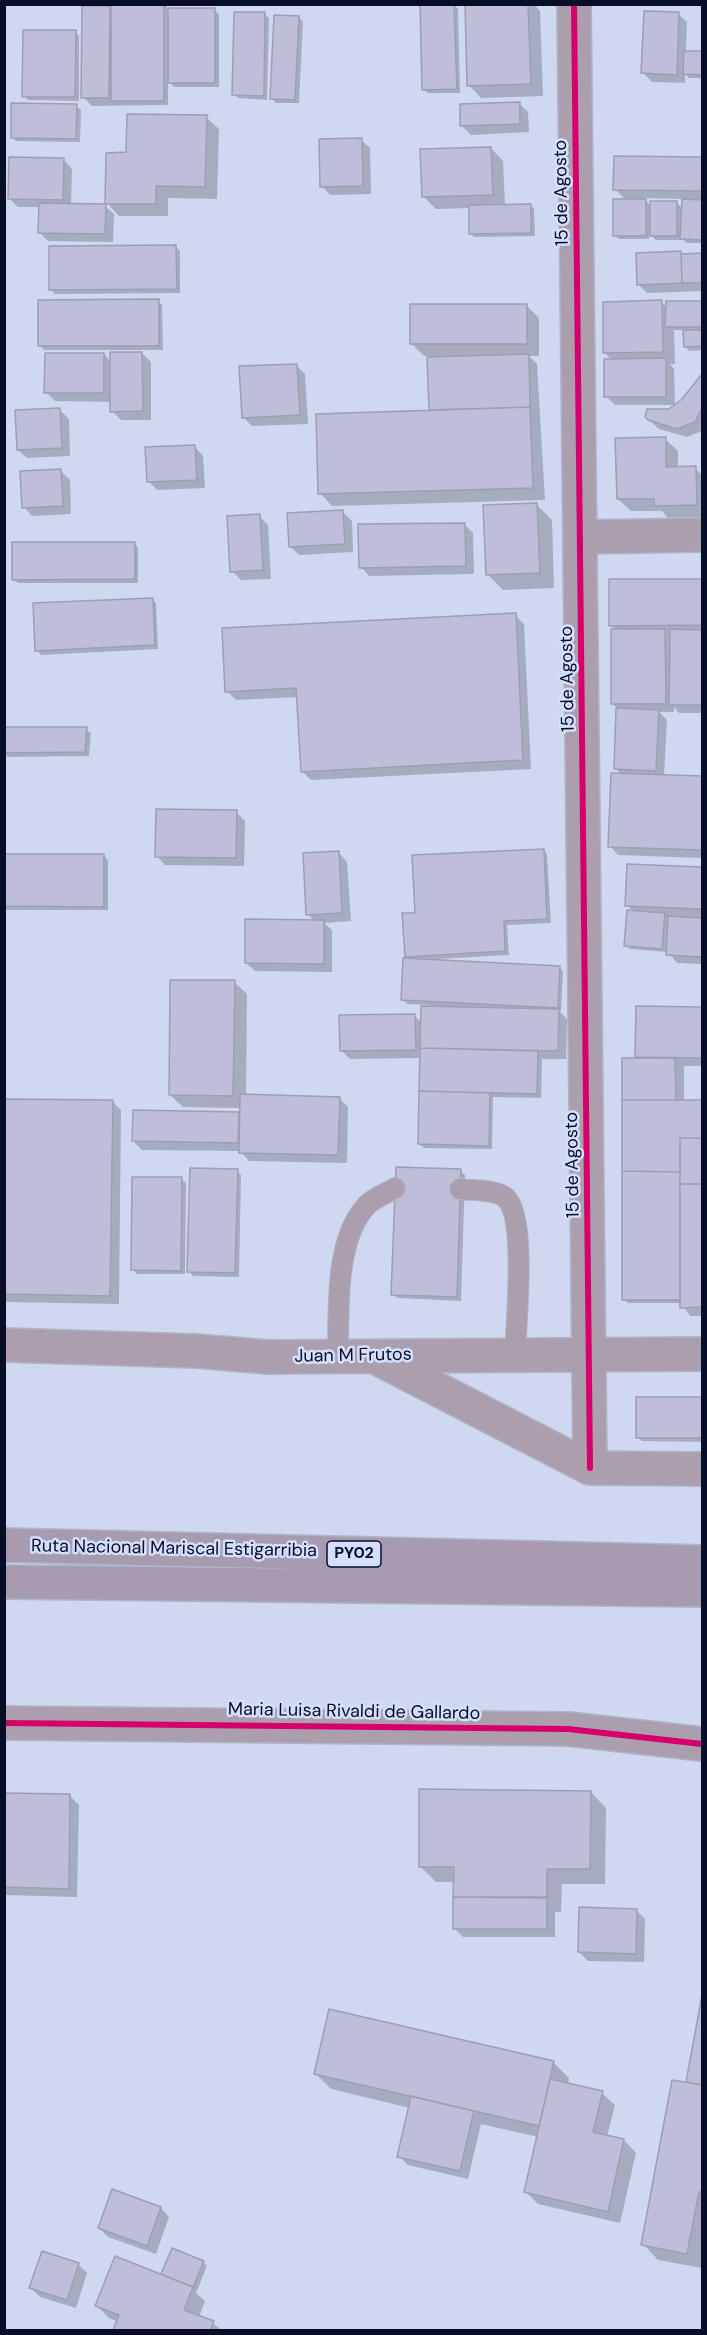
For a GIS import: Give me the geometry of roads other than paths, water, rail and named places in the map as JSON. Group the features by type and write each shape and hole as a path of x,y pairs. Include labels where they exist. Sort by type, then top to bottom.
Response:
{"highway":[{"name":"Ruta Nacional Mariscal Estigarribia","path":"4,1545 702,1562"},
{"name":"Ruta Nacional Mariscal Estigarribia","path":"4,1582 702,1590"}],"street":[{"name":"15 de Agosto","path":"574,4 590,1468"},
{"path":"581,537 702,536"},
{"name":"Juan M Frutos","path":"4,1345 196,1350 268,1358 590,1353 702,1354"},
{"path":"374,1356 590,1468 702,1469"},
{"name":"Maria Luisa Rivaldi de Gallardo","path":"4,1723 568,1729 702,1744"}],"lane":[{"path":"338,1356 339,1277 346,1241 367,1205 395,1188"},
{"path":"460,1189 493,1193 506,1198 515,1217 518,1286 515,1354"}]}
